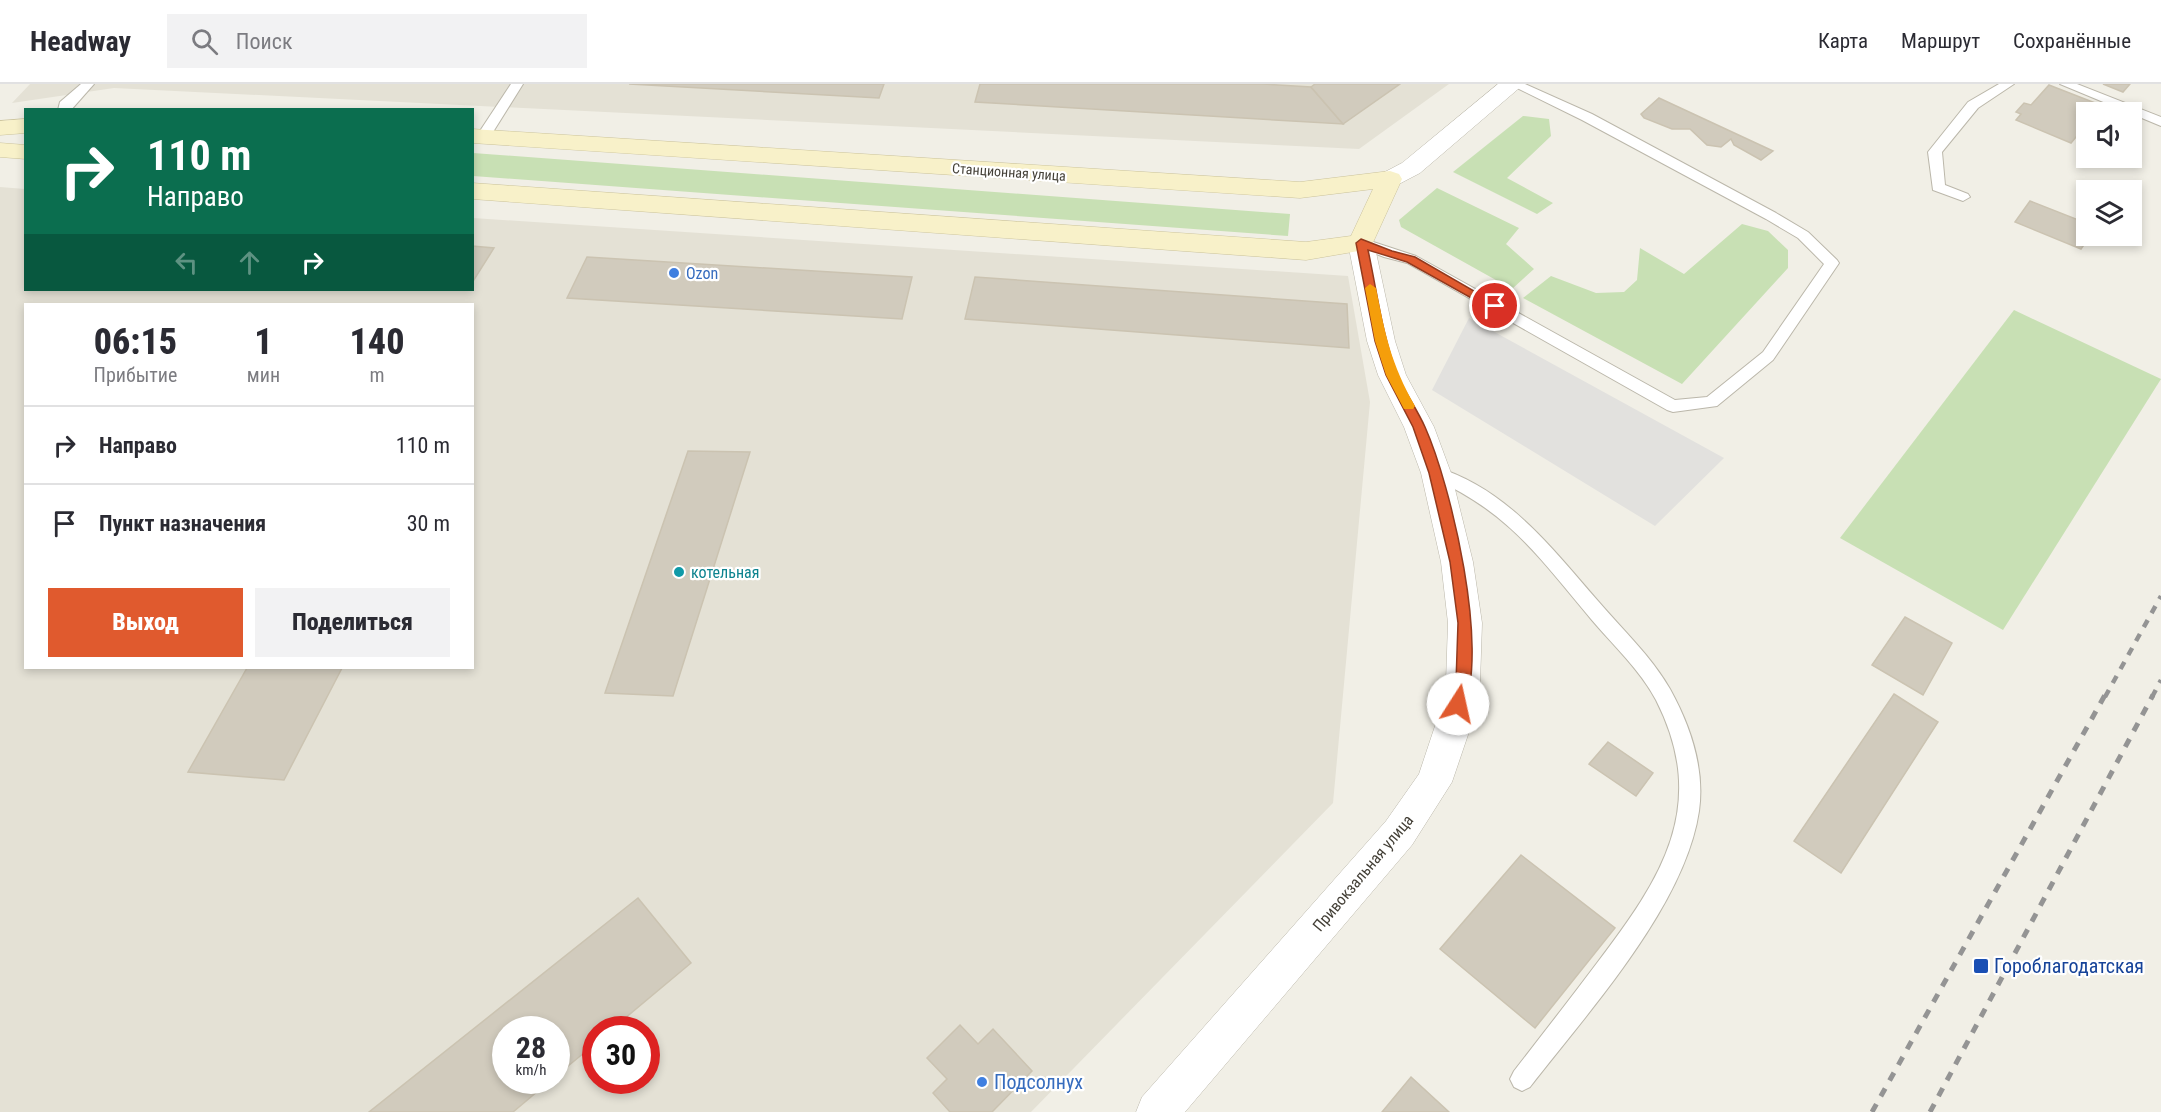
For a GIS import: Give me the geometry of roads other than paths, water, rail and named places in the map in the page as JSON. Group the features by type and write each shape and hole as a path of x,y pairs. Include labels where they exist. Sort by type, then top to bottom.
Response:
{"street":[{"name":"Станционная улица","path":"478,136 1300,190 1390,179 1410,168 1513,84"},
{"path":"0,128 24,126"},
{"path":"0,150 24,152"},
{"path":"474,191 1306,251 1361,243 1390,179"},
{"name":"Привокзальная улица","path":"1157,1112 1399,833 1434,782 1453,726 1463,682 1465,623 1457,562 1436,473 1419,427 1392,375 1381,341 1361,243"}],"lane":[{"path":"64,108 88,84"},
{"path":"478,136 517,84"},
{"path":"1361,243 1411,260 1673,406 1711,402 1768,356 1832,262 1803,234 1771,216 1587,117 1513,84"},
{"path":"1963,197 1938,187 1935,152 1972,105 2008,84"},
{"path":"2066,84 2161,122"},
{"path":"1436,473 1470,488 1497,506 1527,533 1554,563 1642,666 1663,695 1680,733 1690,766 1689,803 1684,836 1672,870 1654,905 1522,1079"}],"railway":[{"path":"2105,697 2161,596"},
{"path":"2152,697 2161,680"},
{"path":"1872,1112 2105,695"},
{"path":"1930,1112 2153,695"}],"place":[{"name":"Ozon","path":"674,273"},
{"name":"котельная","path":"679,572"},
{"name":"Гороблагодатская","path":"1981,966"},
{"name":"Подсолнух","path":"982,1082"}]}
